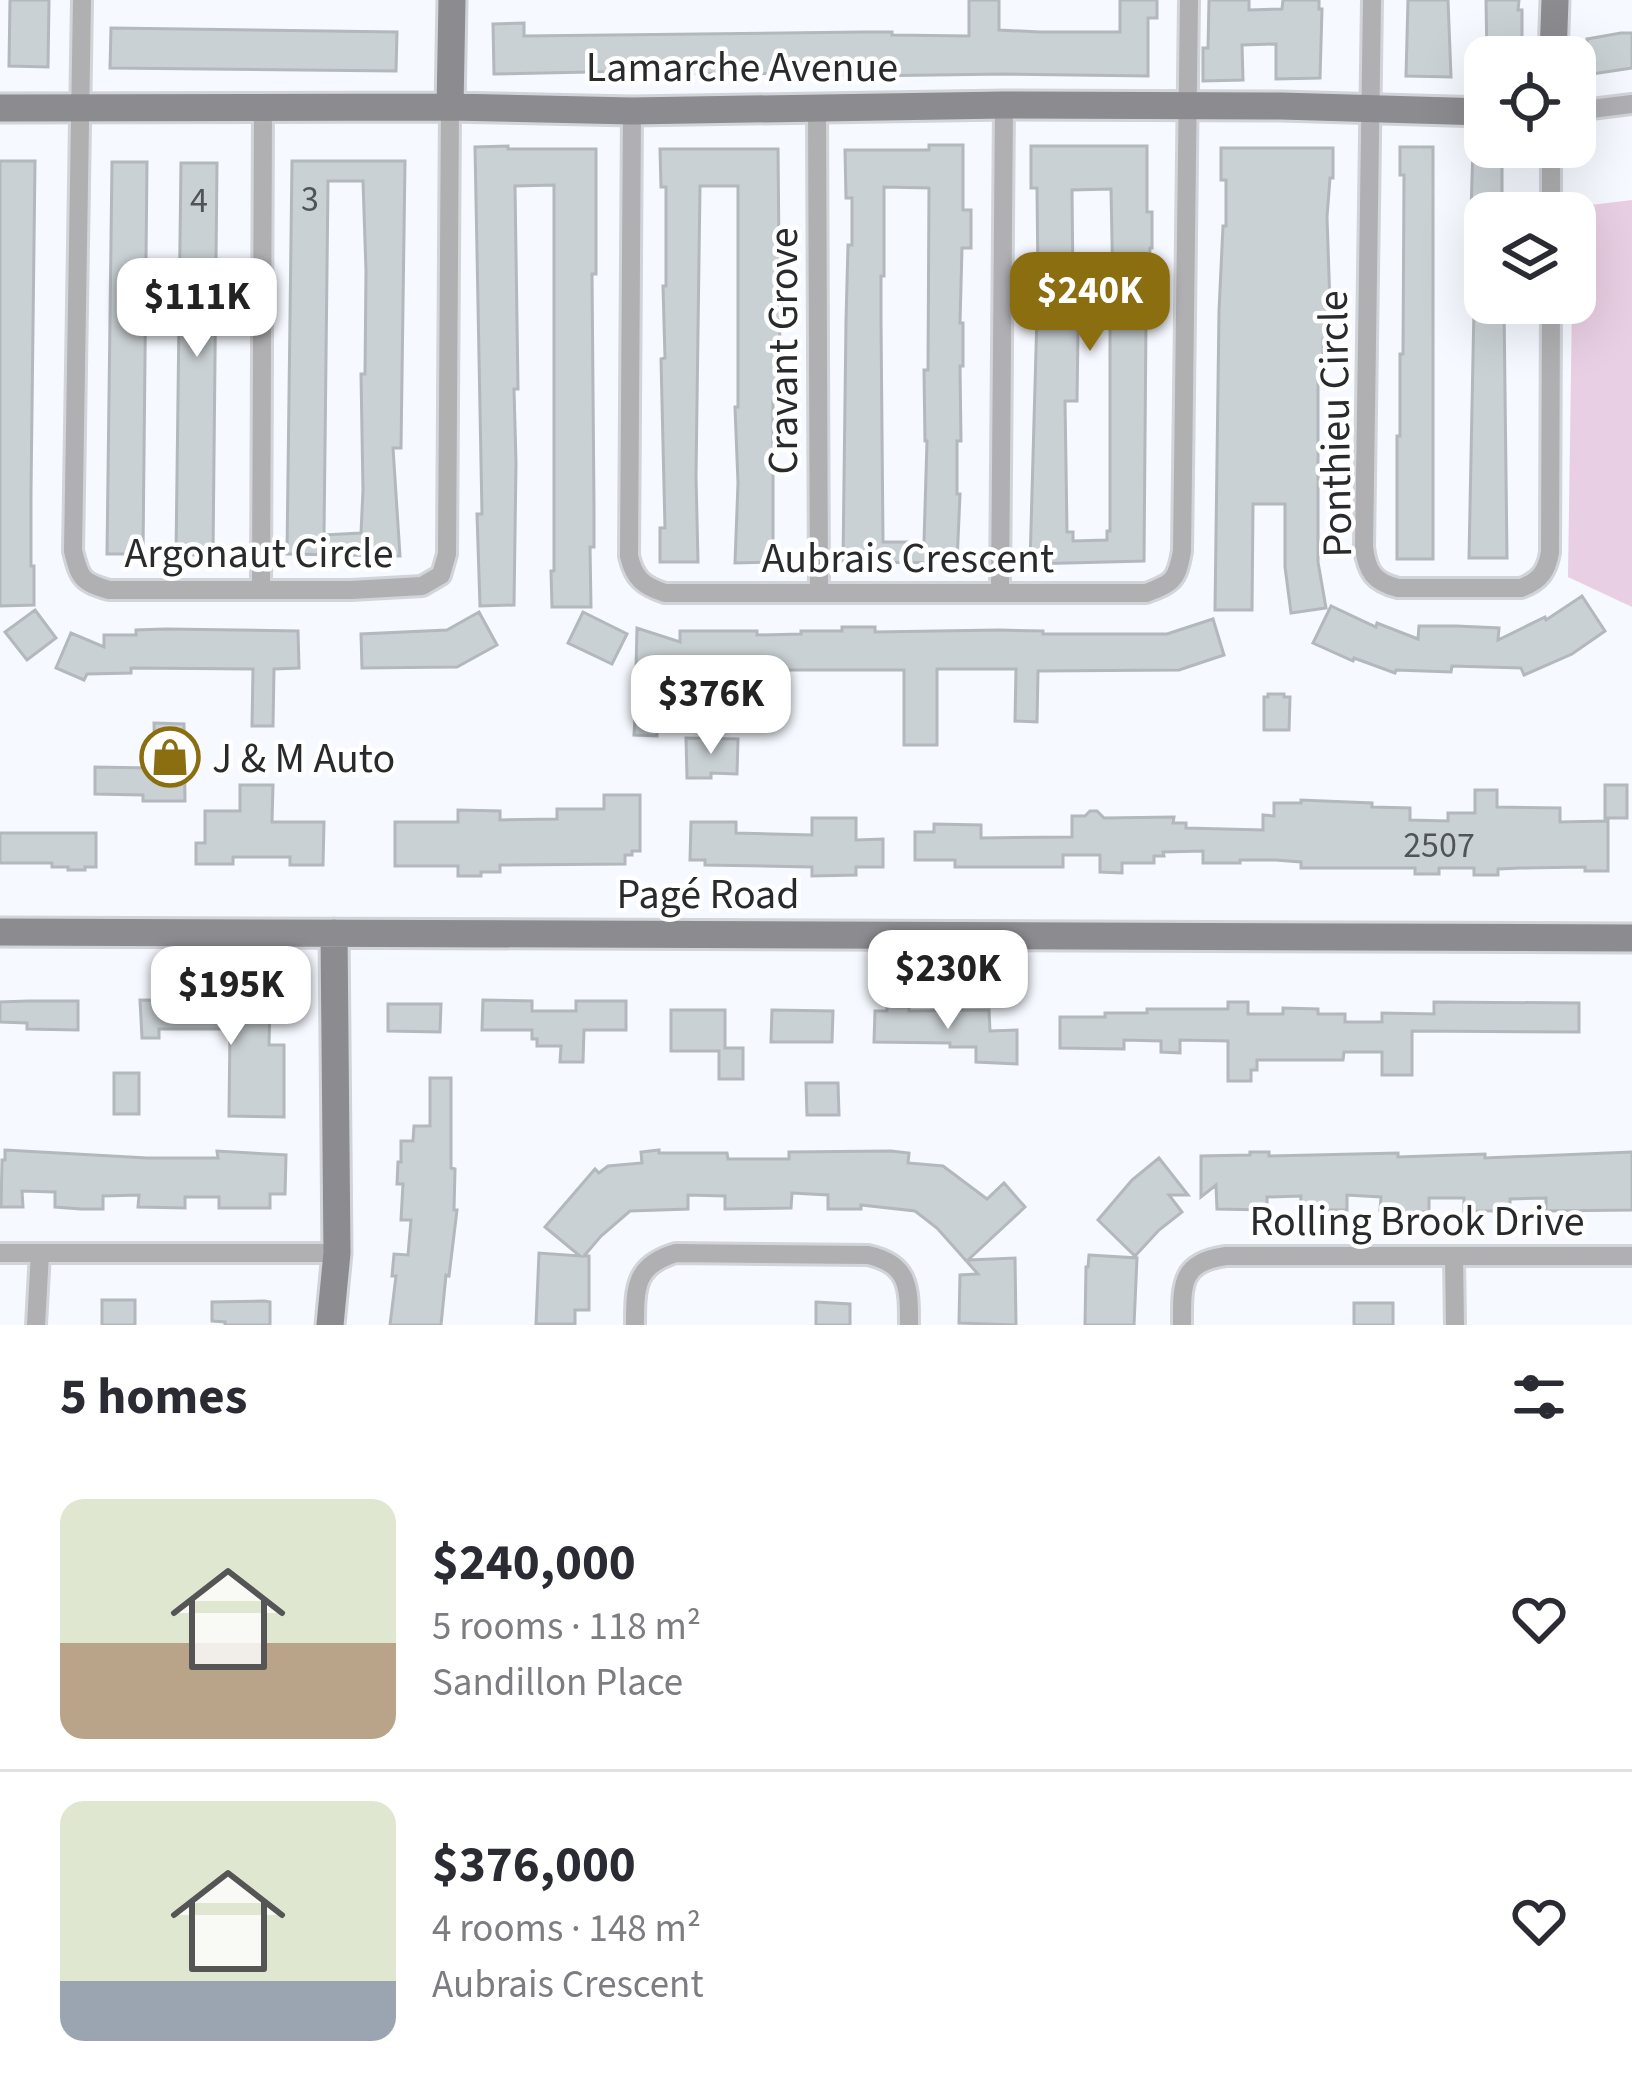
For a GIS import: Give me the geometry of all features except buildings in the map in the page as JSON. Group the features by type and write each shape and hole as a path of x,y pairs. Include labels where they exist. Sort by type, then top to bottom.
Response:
{"street":[{"path":"81,107 82,0"},
{"path":"450,107 452,0"},
{"path":"1188,106 1189,0"},
{"path":"1371,107 1372,0"},
{"path":"1554,36 1555,0"},
{"path":"1596,108 1632,104"},
{"path":"1000,592 1004,105"},
{"name":"Lamarche Avenue","path":"0,108 632,111 1004,105 1464,111"},
{"name":"Aubrais Crescent","path":"632,111 629,556 632,572 645,586 664,593 1146,592 1170,584 1182,551 1188,106"},
{"name":"Argonaut Circle","path":"81,107 73,551 79,574 88,584 109,590 351,590 422,586 441,575 447,554 450,107"},
{"name":"Ponthieu Circle","path":"1371,107 1364,548 1366,566 1383,584 1521,588 1543,574 1550,552 1551,324"},
{"path":"261,589 263,108"},
{"name":"Cravant Grove","path":"817,109 819,593"},
{"name":"Pagé Road","path":"0,932 1632,938"},
{"path":"329,1325 337,1253 334,933"},
{"path":"0,1253 337,1253"},
{"path":"36,1325 40,1253"},
{"path":"635,1325 638,1282 659,1258 676,1253 883,1258 897,1267 904,1280 909,1325"},
{"path":"1454,1256 1455,1325"},
{"name":"Rolling Brook Drive","path":"1182,1325 1186,1275 1206,1258 1632,1256"}],"shaded area":[{"path":"1632,200 1632,607 1568,577 1572,324 1596,324 1596,204"}],"place":[{"name":"J & M Auto","path":"170,757"}]}
